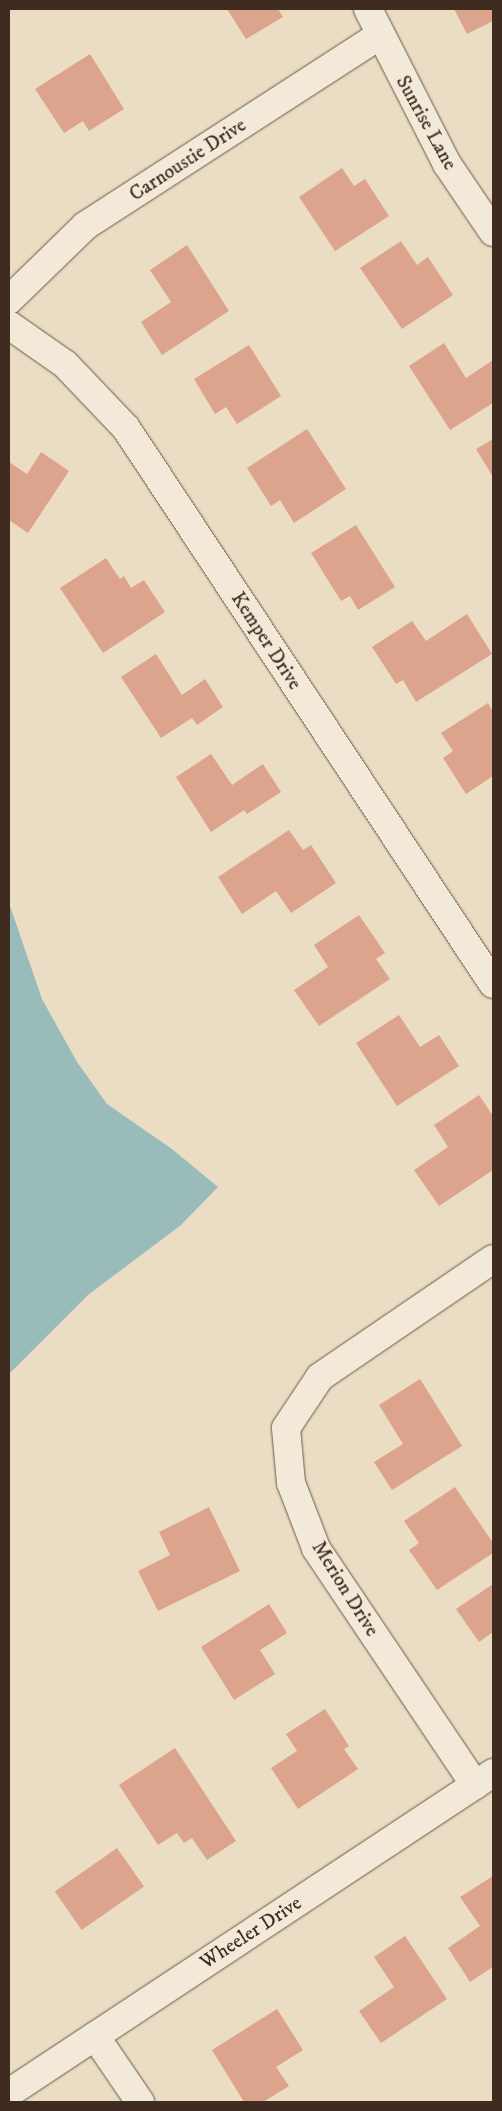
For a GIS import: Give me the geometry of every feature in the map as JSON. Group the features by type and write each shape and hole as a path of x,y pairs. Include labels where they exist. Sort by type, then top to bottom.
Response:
{"street":[{"name":"Sunrise Lane","path":"368,9 379,36 447,164 493,232"},
{"name":"Carnoustie Drive","path":"9,300 85,226 379,36"},
{"name":"Kemper Drive","path":"9,325 65,364 126,428 493,984"},
{"name":"Merion Drive","path":"484,1779 316,1548 291,1483 286,1428 320,1376 493,1259"},
{"name":"Wheeler Drive","path":"9,2093 484,1779"},
{"path":"95,2036 140,2102"}],"water":[{"path":"9,903 42,999 77,1062 107,1104 172,1149 218,1187 181,1225 88,1295 9,1374"}],"building":[{"path":"227,9 278,9 283,17 246,39"},
{"path":"454,9 493,9 493,21 467,34"},
{"path":"90,54 124,109 89,131 83,121 64,133 35,89"},
{"path":"342,168 354,186 365,179 389,216 335,251 299,197"},
{"path":"401,241 417,265 428,257 453,295 402,329 360,268"},
{"path":"187,245 229,311 162,355 141,322 171,302 150,270"},
{"path":"444,343 466,378 493,360 493,403 450,430 409,366"},
{"path":"249,345 281,396 237,424 226,407 215,414 194,379"},
{"path":"307,429 346,489 294,523 280,500 271,506 247,468"},
{"path":"493,439 493,477 476,449"},
{"path":"41,452 69,471 28,533 9,520 9,462 27,474"},
{"path":"356,525 395,587 358,610 350,596 341,601 311,553"},
{"path":"106,558 120,579 124,576 131,588 144,580 165,612 103,653 60,588"},
{"path":"467,614 492,654 416,702 403,680 396,684 372,647 412,621 426,641"},
{"path":"156,654 182,695 205,679 223,707 197,725 192,718 161,738 121,677"},
{"path":"488,703 493,712 493,776 466,794 443,758 453,751 441,733"},
{"path":"211,754 232,785 263,764 281,792 247,814 244,810 211,832 176,777"},
{"path":"289,830 303,850 311,845 336,883 291,913 276,891 242,914 218,877"},
{"path":"359,915 385,953 376,959 390,979 319,1026 294,990 328,967 314,945"},
{"path":"399,1015 420,1047 439,1035 459,1066 397,1106 356,1043"},
{"path":"479,1095 493,1116 493,1170 439,1206 414,1170 448,1147 434,1125"},
{"path":"420,1379 462,1446 392,1490 374,1462 403,1444 379,1405"},
{"path":"455,1487 493,1543 493,1553 437,1590 409,1550 419,1543 404,1521"},
{"path":"209,1507 240,1571 158,1611 138,1571 170,1555 159,1532"},
{"path":"493,1584 493,1632 479,1642 456,1609"},
{"path":"269,1604 287,1633 260,1650 275,1674 234,1700 201,1647"},
{"path":"325,1709 349,1746 344,1749 358,1769 298,1809 271,1768 297,1751 286,1734"},
{"path":"175,1748 236,1841 207,1860 192,1838 184,1843 177,1833 158,1845 119,1785"},
{"path":"117,1848 144,1887 82,1930 55,1892"},
{"path":"493,1876 493,1967 470,1982 448,1948 480,1926 460,1897"},
{"path":"405,1936 447,1999 381,2043 359,2011 394,1987 374,1957"},
{"path":"277,2009 303,2050 276,2067 289,2086 263,2102 244,2102 212,2050"}]}
